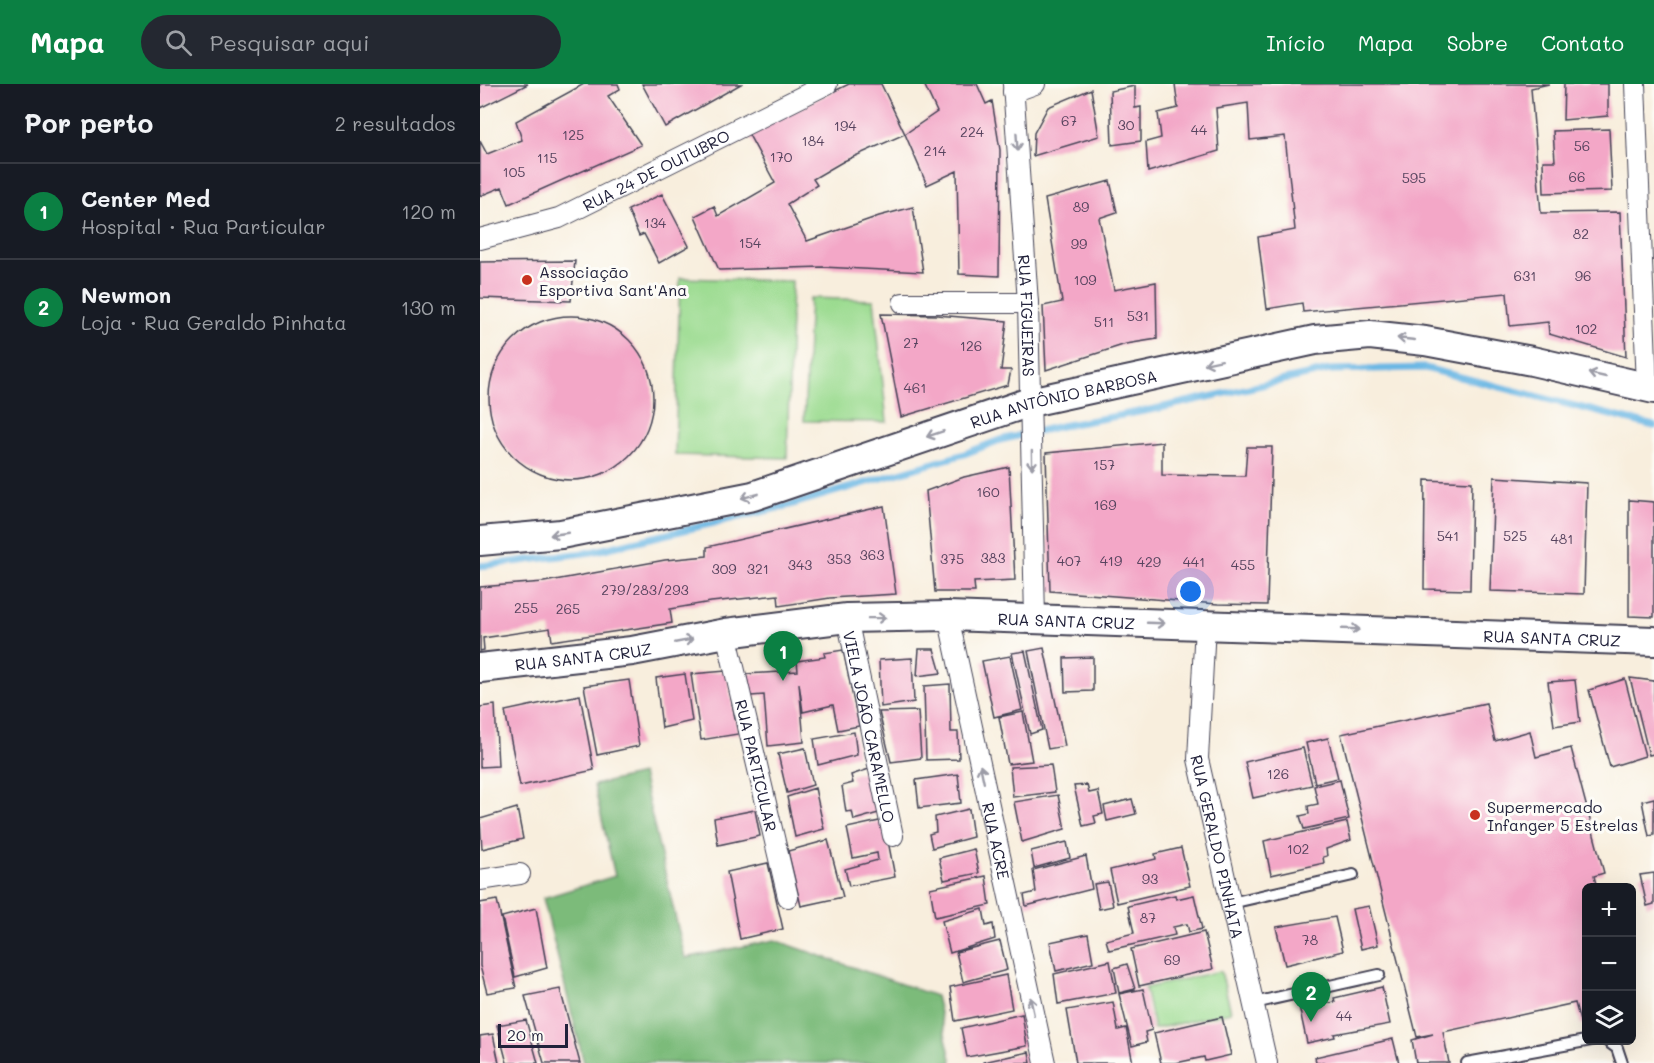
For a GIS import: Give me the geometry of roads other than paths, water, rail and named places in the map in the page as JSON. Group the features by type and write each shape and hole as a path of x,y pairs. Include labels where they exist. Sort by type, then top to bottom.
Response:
{"street":[{"name":"RUA 24 DE OUTUBRO","path":"480,239 559,218 827,84"},
{"path":"1013,88 1035,84"},
{"path":"1635,84 1651,388"},
{"name":"RUA FIGUEIRAS","path":"1013,88 1028,303 1035,619"},
{"path":"903,303 1028,303"},
{"name":"RUA ANTÔNIO BARBOSA","path":"480,541 561,534 753,496 1030,402 1315,340 1370,335 1435,343 1651,388"},
{"name":"RUA SANTA CRUZ","path":"480,668 632,651 726,633 847,618 948,616 1654,641"},
{"name":"RUA ACRE","path":"948,616 1045,1063"},
{"name":"VIELA JOÃO CARAMELLO","path":"847,618 893,836"},
{"name":"RUA GERALDO PINHATA","path":"1205,625 1198,759 1267,1063"},
{"name":"RUA PARTICULAR","path":"726,633 788,897"},
{"path":"480,880 520,874"}],"lane":[{"path":"1231,903 1353,875"},
{"path":"1254,1003 1379,975"},
{"path":"1467,1063 1582,1043"},
{"path":"1612,1045 1617,1048 1622,1063"}],"waterway":[{"path":"480,566 591,552 790,505 964,454 1000,440 1155,409 1329,370 1425,368 1654,426"}],"place":[{"name":"Associação Esportiva Sant'Ana","path":"527,280"},
{"name":"Center Med","path":"783,681"},
{"name":"Supermercado Infanger 5 Estrelas","path":"1475,815"},
{"name":"Newmon","path":"1311,1022"}]}
